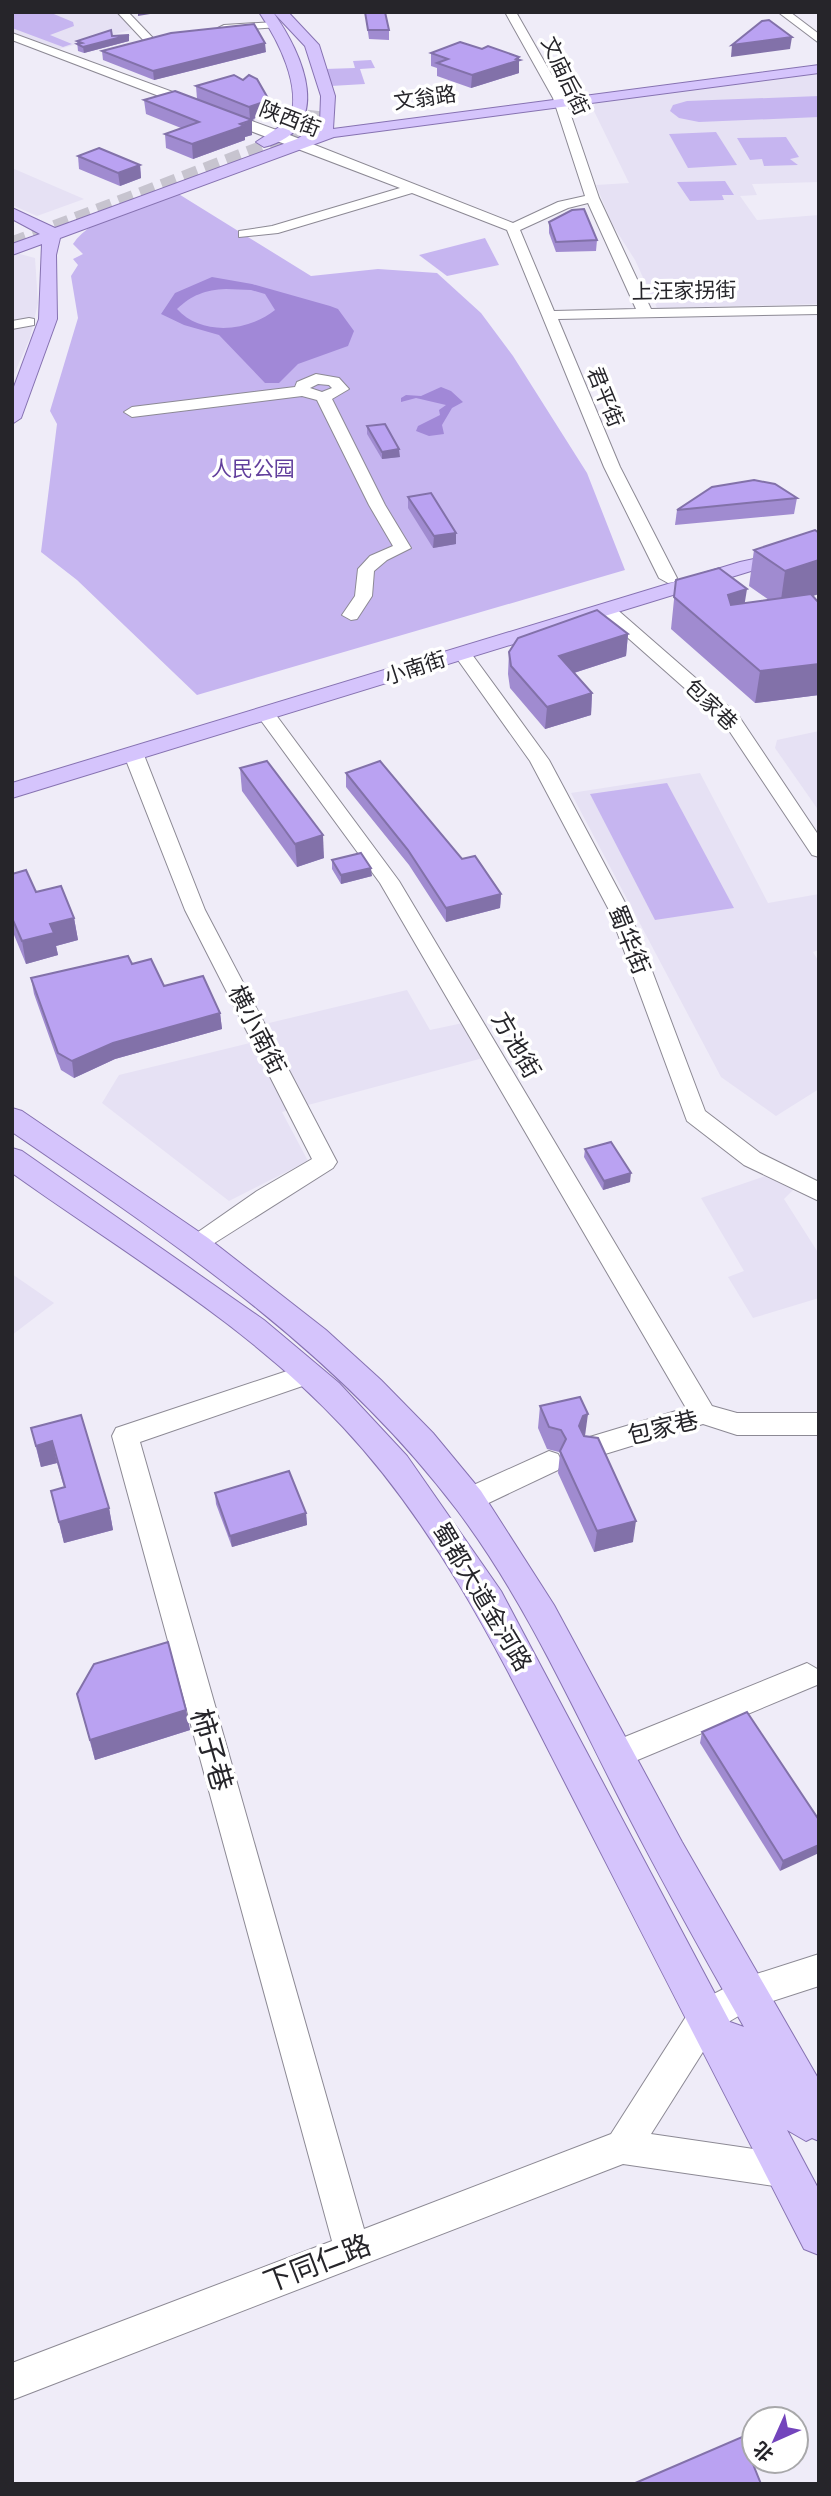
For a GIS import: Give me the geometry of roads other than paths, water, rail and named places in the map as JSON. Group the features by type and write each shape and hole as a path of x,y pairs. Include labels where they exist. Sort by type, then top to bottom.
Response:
{"main road":[{"path":"275,16 300,43 316,104"},
{"path":"275,16 300,29 313,45 328,96 327,126 298,143"},
{"path":"275,16 292,60 300,100 299,119 278,135"},
{"name":"文翁路","path":"12,250 298,143 365,127 819,67"},
{"name":"文翁路","path":"248,143 327,126 559,100"},
{"name":"文翁路","path":"100,204 239,153 278,135"},
{"path":"18,223 58,212"},
{"path":"12,418 48,319 48,255 53,234 18,223"},
{"name":"小南街","path":"12,773 259,703 668,578 760,553 819,543"},
{"name":"小南街","path":"12,791 773,559 819,551"},
{"name":"蜀都大道金河路","path":"12,1118 197,1245 309,1330 401,1424 468,1500 544,1619 616,1755 819,2120"},
{"name":"蜀都大道金河路","path":"12,1158 225,1308 308,1374 394,1461 442,1527 489,1601 819,2234"},
{"path":"706,2016 819,2133"}],"street":[{"path":"122,12 155,39 133,44"},
{"name":"文庙后街","path":"510,12 559,100 592,198 645,312"},
{"path":"783,12 819,40"},
{"path":"211,29 275,16"},
{"name":"陕西街","path":"12,36 278,135 513,228"},
{"path":"77,61 96,54"},
{"path":"244,234 273,230 413,188"},
{"path":"513,228 563,205 592,198"},
{"name":"君平街","path":"513,228 611,467 668,578"},
{"name":"上汪家拐街","path":"549,315 819,310"},
{"path":"12,326 29,322"},
{"path":"132,412 303,391 302,385 316,379 329,379 341,386 335,394 323,397 377,505 403,548 384,554 370,563 364,573 367,583 362,601 351,615"},
{"name":"包家巷","path":"607,610 731,719 819,851"},
{"name":"蜀华街","path":"462,653 539,760 619,910 695,1115 752,1159 819,1192"},
{"name":"方池街","path":"266,715 389,881 703,1414"},
{"name":"横小南街","path":"134,755 195,910 325,1162 265,1197 197,1245"},
{"name":"柿子巷","path":"308,1374 125,1436 352,2250"},
{"name":"包家巷","path":"592,1447 703,1414 737,1424 819,1424"},
{"path":"468,1500 548,1462"},
{"path":"616,1755 807,1676"},
{"path":"623,2147 706,2016 747,1993 819,1970"},
{"name":"下同仁路","path":"12,2382 623,2147 788,2171"}],"tunnel":[{"path":"12,244 294,136 314,120 316,104"}],"park label":[{"name":"人民公园","path":"253,469"}]}
